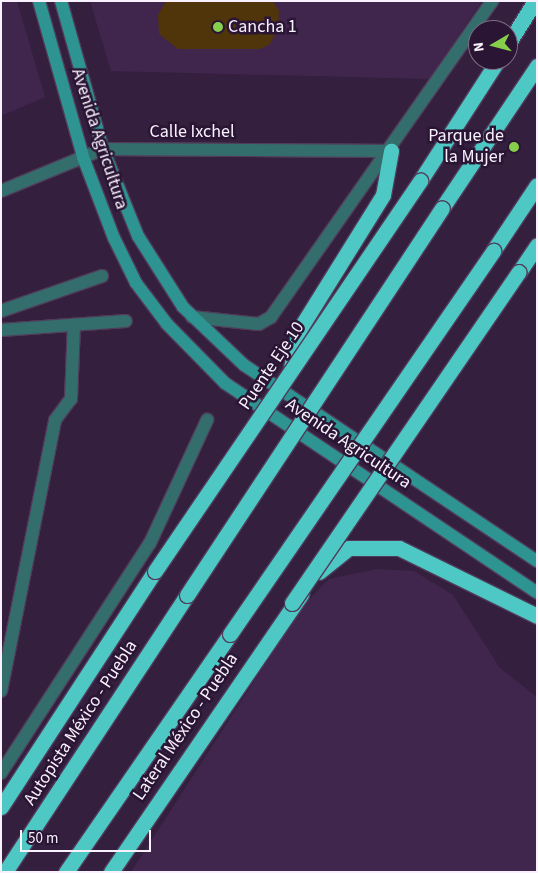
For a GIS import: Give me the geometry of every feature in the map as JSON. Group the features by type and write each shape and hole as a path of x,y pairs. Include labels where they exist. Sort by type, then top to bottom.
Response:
{"highway":[{"path":"518,28 535,1"},
{"name":"Autopista México - Puebla","path":"5,872 537,66"},
{"name":"Puente Eje 10","path":"39,750 155,572 420,181 492,70"},
{"path":"290,373 299,330 383,195 391,150"},
{"path":"66,872 537,185"},
{"path":"292,603 537,245"},
{"path":"292,603 337,554 380,546 420,554 537,616"},
{"name":"Lateral México - Puebla","path":"111,872 292,603"},
{"path":"1,807 39,750"}],"main road":[{"name":"Avenida Agricultura","path":"39,1 83,157 136,283 167,324 225,383 537,592"},
{"name":"Avenida Agricultura","path":"61,1 103,148 138,236 192,317 244,365 537,561"}],"street":[{"path":"192,317 259,324 271,317 391,150 492,1"},
{"name":"Calle Ixchel","path":"1,192 103,148 391,150"},
{"path":"1,310 102,276"},
{"path":"1,330 126,321"},
{"path":"1,691 55,420 71,399 74,325"},
{"path":"1,773 25,740 150,543 208,420"},
{"path":"25,740 39,750"}],"shaded area":[{"path":"1,1 17,1 45,97 1,116"},
{"path":"90,1 482,1 429,79 111,71"},
{"name":"Cancha 1","path":"166,1 273,1 279,11 278,29 270,44 260,49 178,49 159,34 158,15"},
{"path":"377,569 414,571 453,595 500,668 537,697 537,872 131,872 302,607 329,579"}],"place":[{"name":"Cancha 1","path":"218,27"},
{"name":"Parque de la Mujer","path":"514,147"}]}
